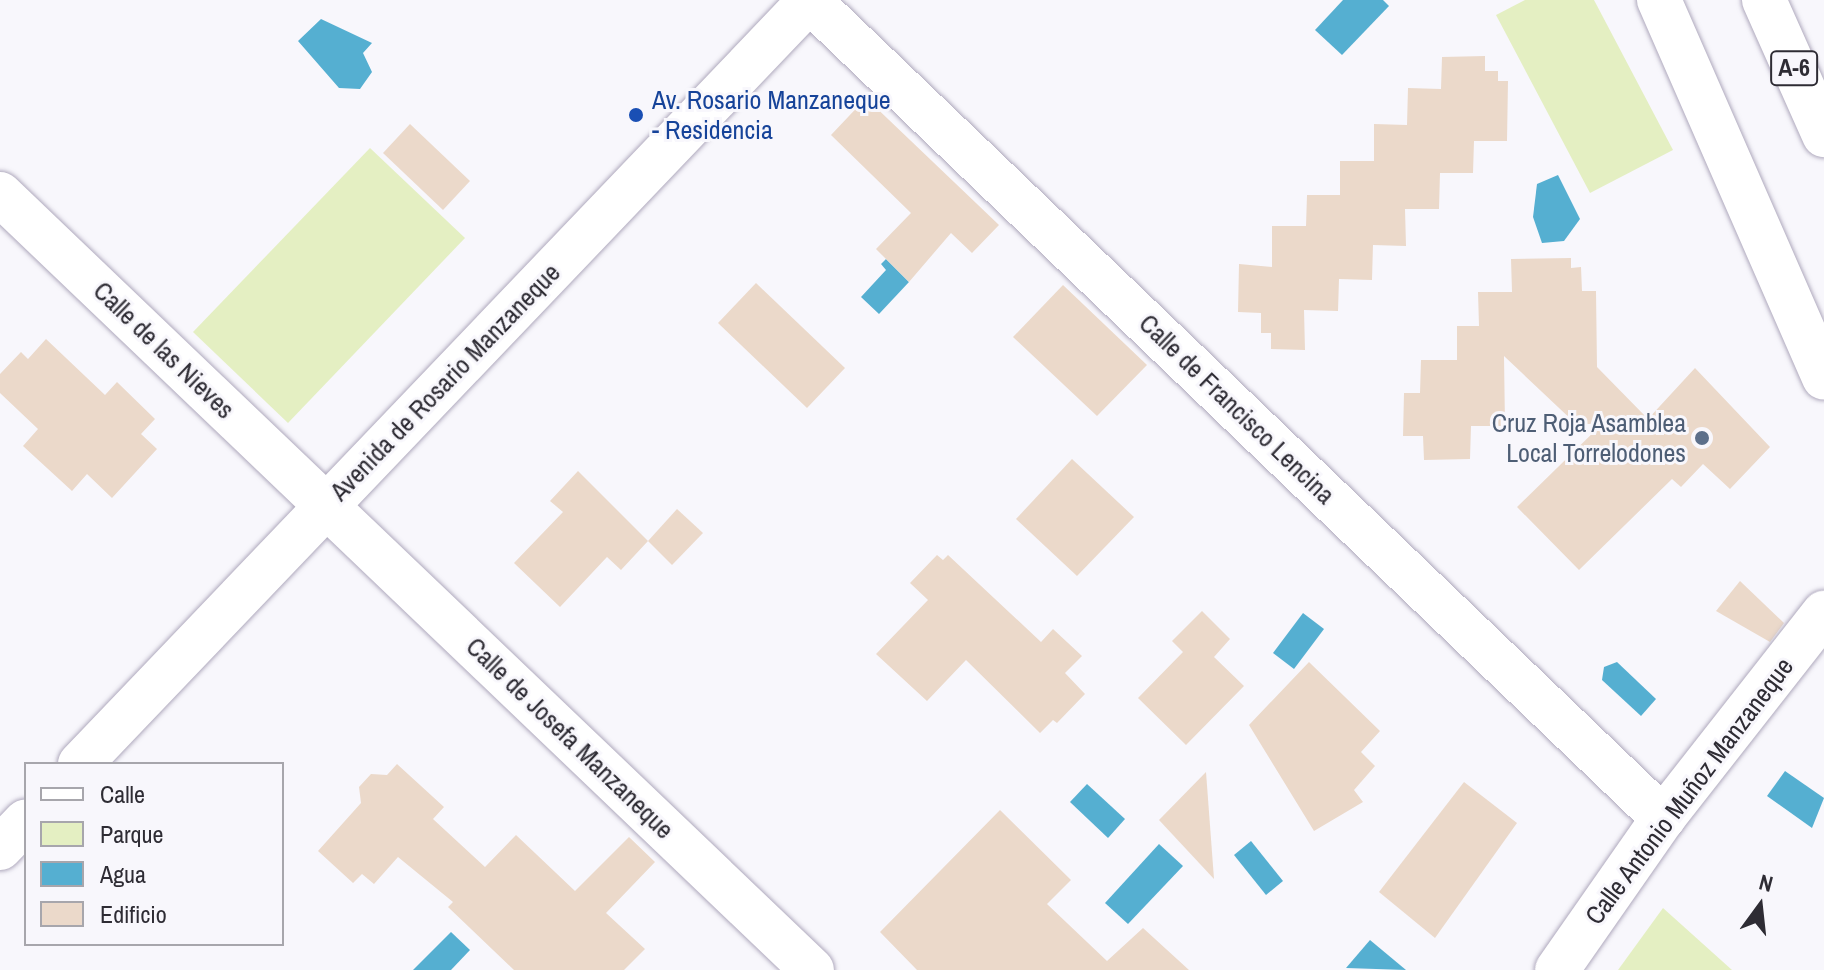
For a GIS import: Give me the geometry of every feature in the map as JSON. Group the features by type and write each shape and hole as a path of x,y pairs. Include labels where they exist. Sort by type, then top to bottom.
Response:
{"main road":[{"name":"Avenida de Rosario Manzaneque","path":"82,762 809,0"},
{"name":"Calle de Francisco Lencina","path":"809,0 1663,818"},
{"path":"1659,0 1824,377"},
{"name":"A-6","path":"1764,0 1824,135"},
{"name":"Calle de las Nieves","path":"0,194 329,504"},
{"name":"Calle de Josefa Manzaneque","path":"329,504 812,970"},
{"name":"Calle Antonio Muñoz Manzaneque","path":"1557,970 1663,818 1824,613"},
{"path":"0,848 24,823"}],"green space":[{"path":"1525,0 1594,0 1673,150 1590,193 1496,15"},
{"path":"370,148 465,238 288,423 193,332"},
{"path":"1663,908 1732,970 1618,970"}],"water":[{"path":"1343,0 1383,0 1389,6 1342,55 1315,30"},
{"path":"321,19 372,43 363,53 372,72 360,89 339,88 298,41"},
{"path":"1558,175 1580,219 1564,241 1542,243 1533,217 1537,184"},
{"path":"886,259 909,282 879,314 861,297 886,270 881,264"},
{"path":"1303,613 1324,629 1294,669 1273,653"},
{"path":"1617,662 1656,699 1641,716 1602,680 1604,667"},
{"path":"1785,771 1824,798 1812,828 1767,796"},
{"path":"1087,784 1125,819 1108,838 1070,802"},
{"path":"1251,841 1283,881 1266,895 1234,855"},
{"path":"1159,844 1183,866 1128,924 1105,903"},
{"path":"451,932 470,950 451,970 413,970"},
{"path":"1370,940 1406,970 1346,968"}],"building":[{"path":"1485,56 1485,71 1498,71 1498,81 1508,81 1507,141 1474,141 1473,173 1440,173 1439,209 1405,209 1406,246 1373,245 1372,280 1339,279 1338,311 1304,310 1305,350 1271,349 1271,333 1261,333 1261,313 1238,312 1239,264 1272,267 1272,226 1306,226 1307,195 1340,195 1340,161 1374,161 1374,124 1407,125 1408,88 1441,89 1442,57"},
{"path":"866,98 999,225 972,253 951,233 909,282 876,249 911,213 831,135"},
{"path":"410,124 470,181 443,210 383,153"},
{"path":"1571,258 1571,268 1581,267 1582,291 1596,291 1597,367 1648,419 1695,368 1770,447 1730,489 1703,464 1681,487 1672,479 1579,570 1517,507 1602,424 1576,424 1504,356 1505,426 1471,426 1470,459 1424,460 1423,436 1403,436 1404,393 1420,393 1421,360 1457,360 1457,326 1479,326 1478,292 1512,292 1511,259"},
{"path":"756,283 845,368 807,408 718,323"},
{"path":"1063,285 1147,365 1097,416 1013,337"},
{"path":"46,339 105,395 117,382 155,419 141,434 157,449 112,498 87,474 72,491 23,446 38,429 0,393 0,374 21,352 28,359"},
{"path":"1072,459 1134,517 1077,576 1016,519"},
{"path":"578,471 648,541 621,570 607,557 560,607 514,563 563,512 550,501"},
{"path":"677,509 703,533 672,565 648,541"},
{"path":"937,555 943,560 948,555 1041,642 1053,629 1082,656 1065,673 1085,694 1057,723 1053,720 1040,733 966,660 927,701 876,654 928,600 910,583"},
{"path":"1740,581 1784,623 1770,642 1716,611"},
{"path":"1202,611 1230,639 1214,657 1244,686 1186,745 1138,698 1183,652 1172,641"},
{"path":"1309,662 1380,731 1361,752 1375,766 1354,790 1363,802 1314,831 1249,725"},
{"path":"397,764 444,807 433,819 485,867 516,835 575,891 629,837 655,862 606,913 645,949 624,970 514,970 448,907 453,902 398,857 374,884 362,874 353,883 318,851 361,803 359,787 371,774 387,775"},
{"path":"1206,772 1214,879 1159,820"},
{"path":"1464,782 1517,823 1435,938 1379,892"},
{"path":"1000,810 1071,880 1047,904 1107,961 1143,928 1189,970 917,970 880,932"}],"place":[{"name":"Av. Rosario Manzaneque - Residencia","path":"636,115"},
{"name":"Cruz Roja Asamblea Local Torrelodones","path":"1702,438"}]}
